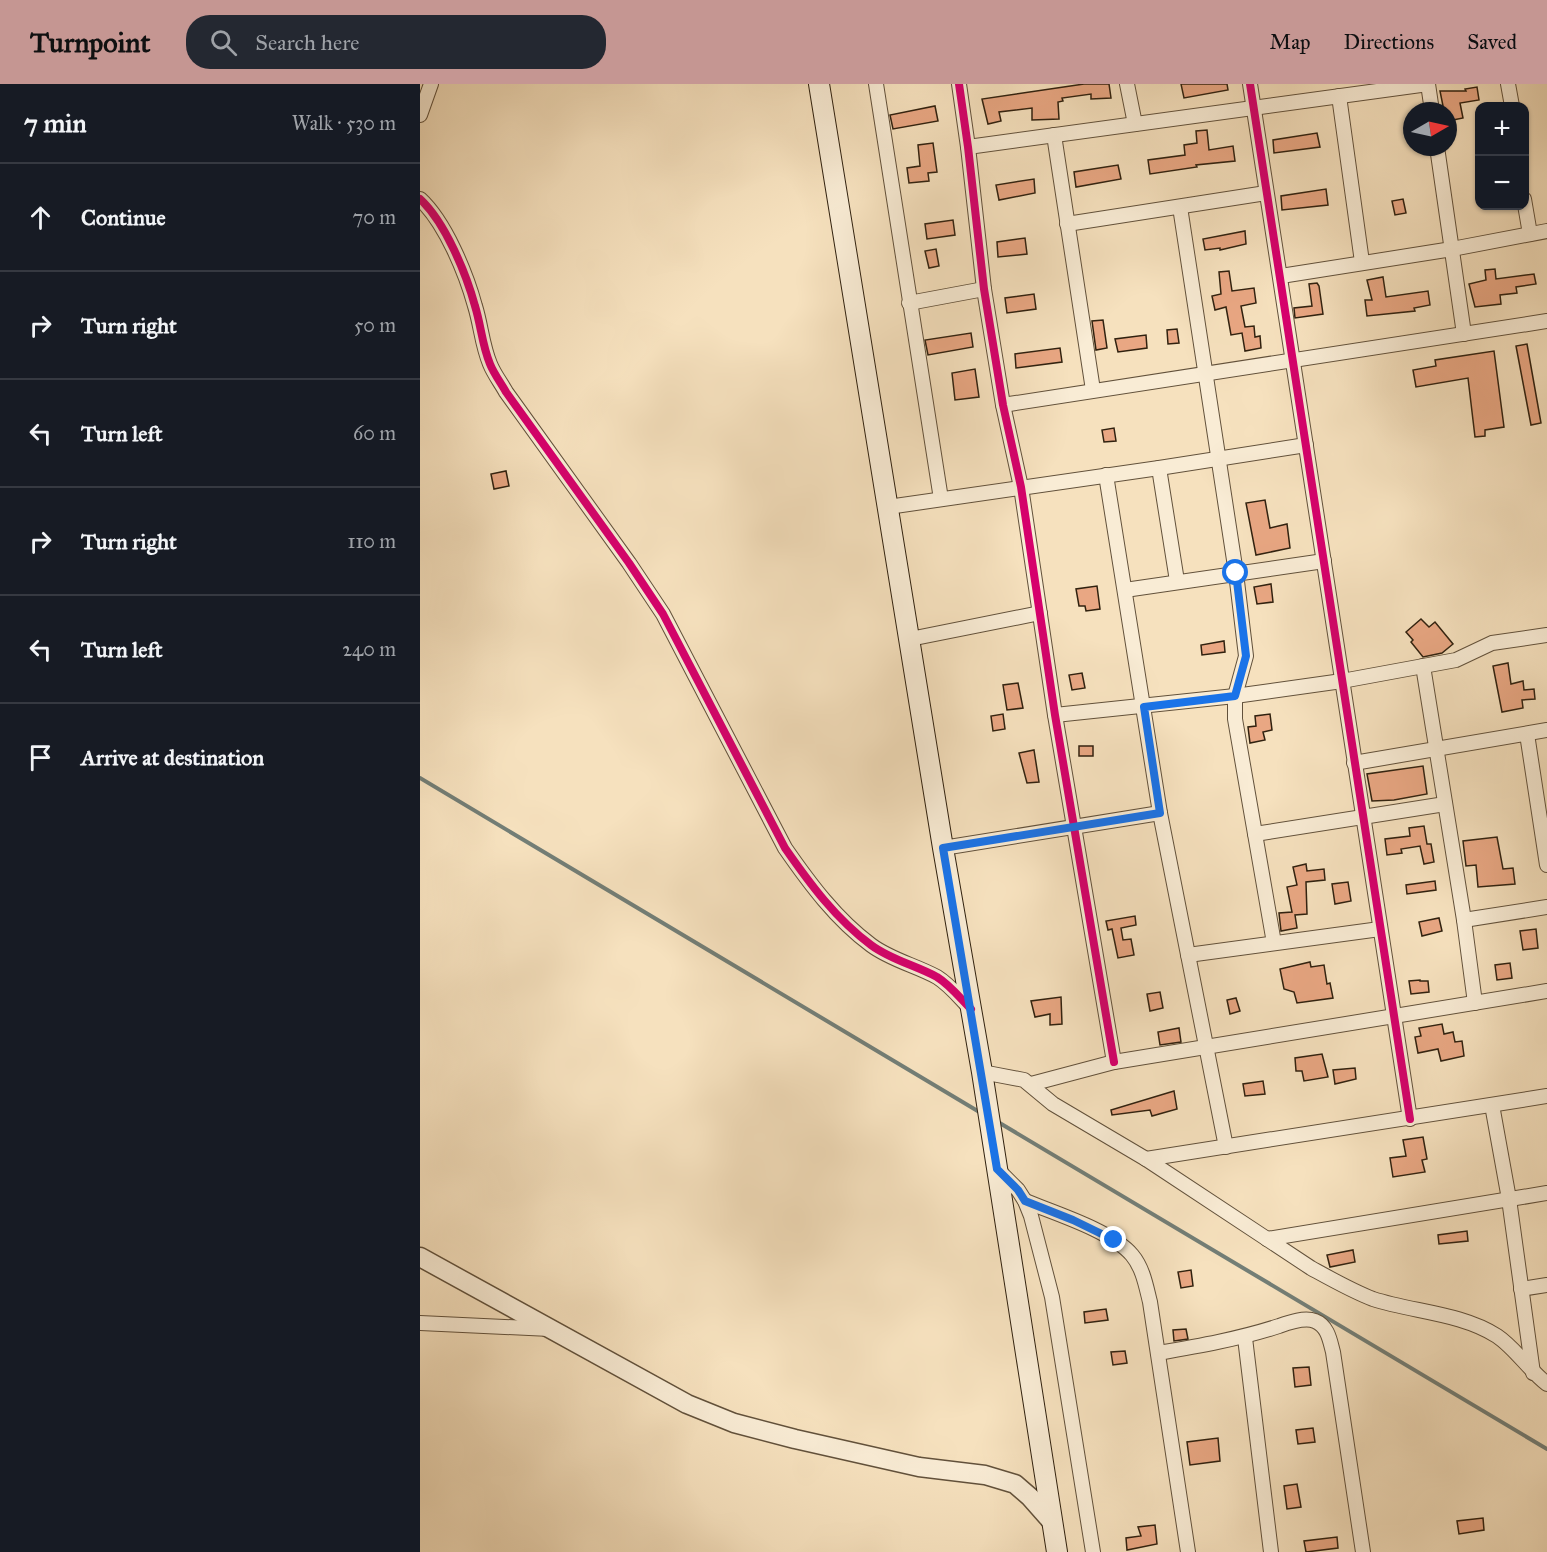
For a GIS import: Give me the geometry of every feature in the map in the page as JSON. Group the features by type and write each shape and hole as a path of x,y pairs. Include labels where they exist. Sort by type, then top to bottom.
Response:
{"main road":[{"path":"819,84 943,848 982,1072 1057,1552"}],"street":[{"path":"420,115 431,84"},
{"path":"876,84 941,500"},
{"path":"959,84 984,289 1003,405 1021,487 1054,715 1114,1062"},
{"path":"1127,84 1135,124"},
{"path":"1250,84 1410,1119"},
{"path":"968,147 1428,84 1431,102"},
{"path":"1508,84 1511,102"},
{"path":"1339,96 1362,262"},
{"path":"1054,135 1093,390"},
{"path":"1438,156 1464,334"},
{"path":"1066,224 1266,193"},
{"path":"420,199 428,207 454,251 475,306 482,344 490,367 663,614 785,848 809,883 835,913 870,945 897,961 939,979 971,1009"},
{"path":"1180,207 1236,573 1246,656 1235,696 1235,719 1274,943"},
{"path":"1526,210 1530,234"},
{"path":"1281,276 1452,249 1547,231"},
{"path":"909,303 984,289"},
{"path":"1003,405 1547,321"},
{"path":"888,507 1159,468 1306,444"},
{"path":"1159,468 1177,581"},
{"path":"1106,475 1160,813 1226,1147"},
{"path":"1125,590 1324,561"},
{"path":"910,639 1040,614"},
{"path":"1054,715 1144,707 1342,681 1456,660 1492,643 1547,635"},
{"path":"1423,666 1475,1003"},
{"path":"1354,763 1547,730"},
{"path":"1527,734 1547,865"},
{"path":"1255,834 1445,804"},
{"path":"943,848 1160,813"},
{"path":"1464,921 1547,907"},
{"path":"1188,955 1380,929"},
{"path":"1031,1084 1114,1062 1547,991"},
{"path":"982,1072 1018,1077 1031,1084 1053,1104 1146,1159 1311,1268 1372,1298 1464,1322 1497,1336 1547,1384"},
{"path":"1146,1159 1547,1096"},
{"path":"1492,1105 1509,1199 1533,1373"},
{"path":"997,1169 1018,1190 1025,1201 1052,1297 1093,1552"},
{"path":"1267,1239 1547,1193"},
{"path":"1025,1201 1073,1220 1114,1240 1132,1254 1142,1271 1150,1302 1188,1552"},
{"path":"420,1257 687,1404 734,1423 795,1439 919,1467 985,1475 1015,1484 1052,1522"},
{"path":"1521,1289 1547,1285"},
{"path":"1158,1353 1245,1338 1304,1320 1314,1321 1323,1326 1330,1337 1362,1552"},
{"path":"420,1323 552,1329"},
{"path":"1245,1338 1271,1552"}],"building":[{"path":"1084,84 1109,84 1111,98 1091,99 1091,94 1062,98 1063,101 1058,102 1059,119 1032,120 1032,108 999,112 1001,121 988,124 982,99"},
{"path":"1181,84 1227,84 1228,90 1184,98"},
{"path":"1477,87 1479,100 1460,103 1463,118 1457,119 1457,102 1442,102 1440,91 1466,91 1465,89"},
{"path":"935,106 938,121 893,129 890,115"},
{"path":"1207,130 1209,150 1233,146 1235,161 1196,165 1197,167 1150,174 1148,160 1185,155 1184,145 1197,143 1196,131"},
{"path":"1317,133 1320,147 1274,153 1273,140"},
{"path":"933,143 937,172 928,173 929,181 909,183 907,168 920,166 918,145"},
{"path":"1118,165 1121,179 1076,187 1074,172"},
{"path":"1034,179 1035,193 999,200 996,185"},
{"path":"1326,189 1328,205 1282,210 1281,196"},
{"path":"1403,199 1406,213 1395,215 1392,201"},
{"path":"953,220 955,235 927,239 925,224"},
{"path":"1245,231 1246,244 1220,250 1220,248 1205,250 1203,239"},
{"path":"1025,238 1027,254 998,257 997,242"},
{"path":"936,249 939,266 929,268 925,251"},
{"path":"1495,269 1496,279 1534,274 1536,284 1516,287 1517,293 1500,295 1501,304 1475,307 1469,284 1486,280 1485,270"},
{"path":"1229,271 1232,291 1254,288 1256,303 1241,306 1245,327 1254,326 1255,337 1260,336 1261,348 1245,351 1242,333 1231,335 1226,307 1215,310 1212,296 1221,294 1219,272"},
{"path":"1383,277 1386,297 1428,291 1430,305 1414,308 1415,311 1367,316 1365,300 1372,300 1367,280"},
{"path":"1317,283 1323,314 1295,318 1294,308 1312,306 1309,284"},
{"path":"1034,294 1036,309 1007,313 1005,298"},
{"path":"1103,320 1107,348 1096,350 1092,321"},
{"path":"1177,329 1179,343 1168,344 1167,330"},
{"path":"971,333 973,347 928,355 925,340"},
{"path":"1146,335 1147,348 1118,352 1115,339"},
{"path":"1527,344 1541,423 1531,425 1516,346"},
{"path":"1060,348 1062,362 1016,368 1015,354"},
{"path":"1494,351 1504,427 1485,430 1485,436 1475,437 1468,378 1416,387 1413,370 1436,366 1435,360"},
{"path":"975,369 979,397 955,400 952,373"},
{"path":"1114,428 1116,441 1104,442 1102,430"},
{"path":"506,471 509,486 494,489 491,474"},
{"path":"1265,500 1270,528 1287,524 1290,548 1256,555 1246,503"},
{"path":"1271,584 1273,602 1257,604 1254,587"},
{"path":"1097,586 1100,609 1086,611 1085,606 1079,606 1076,589"},
{"path":"1421,619 1429,627 1435,622 1453,644 1442,653 1423,657 1406,632"},
{"path":"1224,641 1225,652 1202,655 1201,645"},
{"path":"1508,663 1511,684 1523,681 1524,690 1534,689 1535,699 1522,700 1523,708 1502,712 1493,666"},
{"path":"1082,673 1085,688 1072,690 1069,675"},
{"path":"1018,683 1023,708 1007,710 1003,685"},
{"path":"1003,714 1005,729 993,731 991,716"},
{"path":"1270,714 1272,730 1263,732 1265,740 1250,743 1248,727 1256,726 1255,716"},
{"path":"1079,746 1093,746 1093,756 1079,756"},
{"path":"1034,750 1039,782 1027,783 1019,753"},
{"path":"1423,766 1427,794 1372,801 1367,774"},
{"path":"1424,826 1427,844 1431,844 1434,862 1424,864 1420,846 1401,849 1402,853 1387,855 1385,839 1410,836 1409,828"},
{"path":"1497,837 1503,869 1513,868 1515,884 1478,887 1476,865 1466,866 1463,841"},
{"path":"1306,864 1307,871 1324,869 1325,880 1306,882 1307,914 1295,915 1297,928 1281,931 1279,913 1292,912 1287,887 1297,885 1293,867"},
{"path":"1435,881 1436,890 1407,894 1406,885"},
{"path":"1348,882 1351,901 1335,904 1332,884"},
{"path":"1135,916 1136,925 1121,928 1123,940 1131,939 1134,955 1118,958 1112,929 1108,930 1106,921"},
{"path":"1439,918 1442,931 1422,936 1419,922"},
{"path":"1536,929 1538,948 1523,950 1520,931"},
{"path":"1310,962 1311,967 1324,965 1327,984 1330,983 1333,998 1297,1003 1294,992 1284,989 1280,969"},
{"path":"1510,963 1512,978 1497,980 1495,965"},
{"path":"1409,981 1428,981 1429,992 1411,994"},
{"path":"1160,992 1163,1008 1150,1011 1147,994"},
{"path":"1061,997 1062,1024 1050,1025 1050,1014 1035,1017 1031,1001"},
{"path":"1236,998 1240,1011 1230,1014 1227,1000"},
{"path":"1442,1024 1444,1034 1453,1032 1455,1042 1462,1041 1464,1056 1441,1061 1438,1049 1418,1053 1415,1037 1421,1036 1419,1028"},
{"path":"1179,1028 1181,1042 1160,1045 1158,1032"},
{"path":"1322,1054 1328,1077 1304,1081 1302,1071 1296,1071 1295,1058"},
{"path":"1355,1068 1356,1079 1335,1084 1333,1070"},
{"path":"1263,1081 1265,1094 1245,1096 1243,1084"},
{"path":"1174,1091 1177,1109 1152,1116 1150,1110 1112,1115 1111,1110"},
{"path":"1423,1137 1427,1159 1422,1160 1425,1172 1393,1177 1390,1158 1406,1156 1403,1140"},
{"path":"1467,1231 1468,1241 1439,1244 1438,1235"},
{"path":"1353,1250 1355,1262 1330,1267 1327,1255"},
{"path":"1191,1270 1193,1286 1181,1288 1178,1272"},
{"path":"1106,1309 1108,1320 1085,1323 1084,1312"},
{"path":"1186,1329 1188,1339 1174,1341 1173,1330"},
{"path":"1125,1351 1127,1363 1113,1365 1111,1352"},
{"path":"1309,1367 1311,1385 1295,1387 1293,1368"},
{"path":"1313,1428 1315,1442 1298,1444 1296,1430"},
{"path":"1218,1438 1220,1461 1190,1465 1187,1442"},
{"path":"1297,1484 1301,1507 1287,1509 1284,1486"},
{"path":"1483,1518 1484,1530 1459,1534 1457,1521"},
{"path":"1155,1525 1157,1544 1127,1550 1126,1538 1141,1536 1138,1527"},
{"path":"1337,1537 1338,1548 1306,1552 1304,1541"}],"waterway":[{"path":"420,778 981,1113"},
{"path":"998,1122 1547,1449"}],"cycle path":[{"path":"959,84 984,289 1003,405 1021,487 1055,715 1114,1062"},
{"path":"1250,84 1410,1119"},
{"path":"420,199 438,221 460,264 471,293 485,350 493,371 663,614 785,848 824,900 858,935 887,955 937,977 971,1009"}],"route":[{"path":"1114,1240 1073,1220 1025,1201 1018,1190 997,1169 943,848 1160,813 1144,707 1235,696 1246,656 1236,573"}]}
